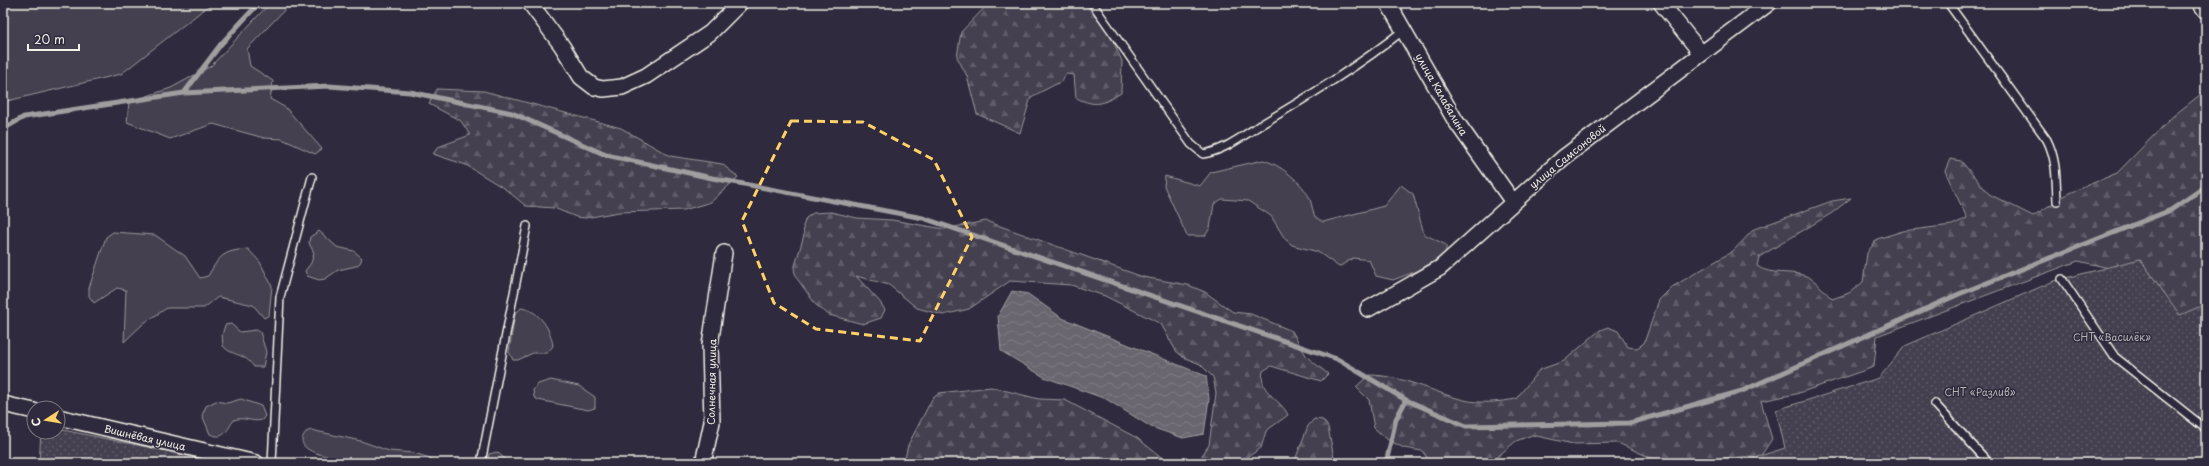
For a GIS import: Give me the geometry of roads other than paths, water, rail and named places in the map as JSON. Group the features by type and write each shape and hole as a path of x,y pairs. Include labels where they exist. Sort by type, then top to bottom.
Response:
{"street":[{"path":"530,3 562,46 581,76 594,87 603,89 622,86 646,76 710,33 740,3"},
{"name":"улица Калабалина","path":"1388,3 1405,29 1455,120 1513,202"},
{"path":"1661,3 1701,54"},
{"name":"улица Самсоновой","path":"1368,309 1440,268 1569,153 1769,3"},
{"path":"2200,3 2206,11"},
{"name":"Солнечная улица","path":"703,463 712,422 710,345 724,253"},
{"path":"3,404 26,409"},
{"name":"Вишнёвая улица","path":"66,419 256,463"}],"lane":[{"path":"1092,3 1190,144 1203,154 1222,148 1307,98 1356,66 1405,29"},
{"path":"1948,3 2047,140 2053,153 2056,171 2057,201"},
{"path":"272,463 280,297 312,177"},
{"path":"480,463 527,226"},
{"path":"2062,279 2115,357 2206,429"},
{"path":"1935,404 1989,463"}],"water":[{"path":"1012,291 1028,294 1062,318 1206,376 1209,399 1204,434 1183,438 1151,427 1106,399 1044,377 1001,351 998,316"}],"waterway":[{"path":"184,93 221,44 259,3"},
{"path":"3,129 24,117 184,93 329,86 410,92 512,113 606,155 712,178 923,218 1337,359 1406,400 1466,426 1630,423 1742,391 1959,294 2171,210 2206,186"},
{"path":"1386,463 1396,419 1406,400"}],"park label":[{"name":"СНТ «Василёк»","path":"2112,336"},
{"name":"СНТ «Разлив»","path":"1980,391"}]}
